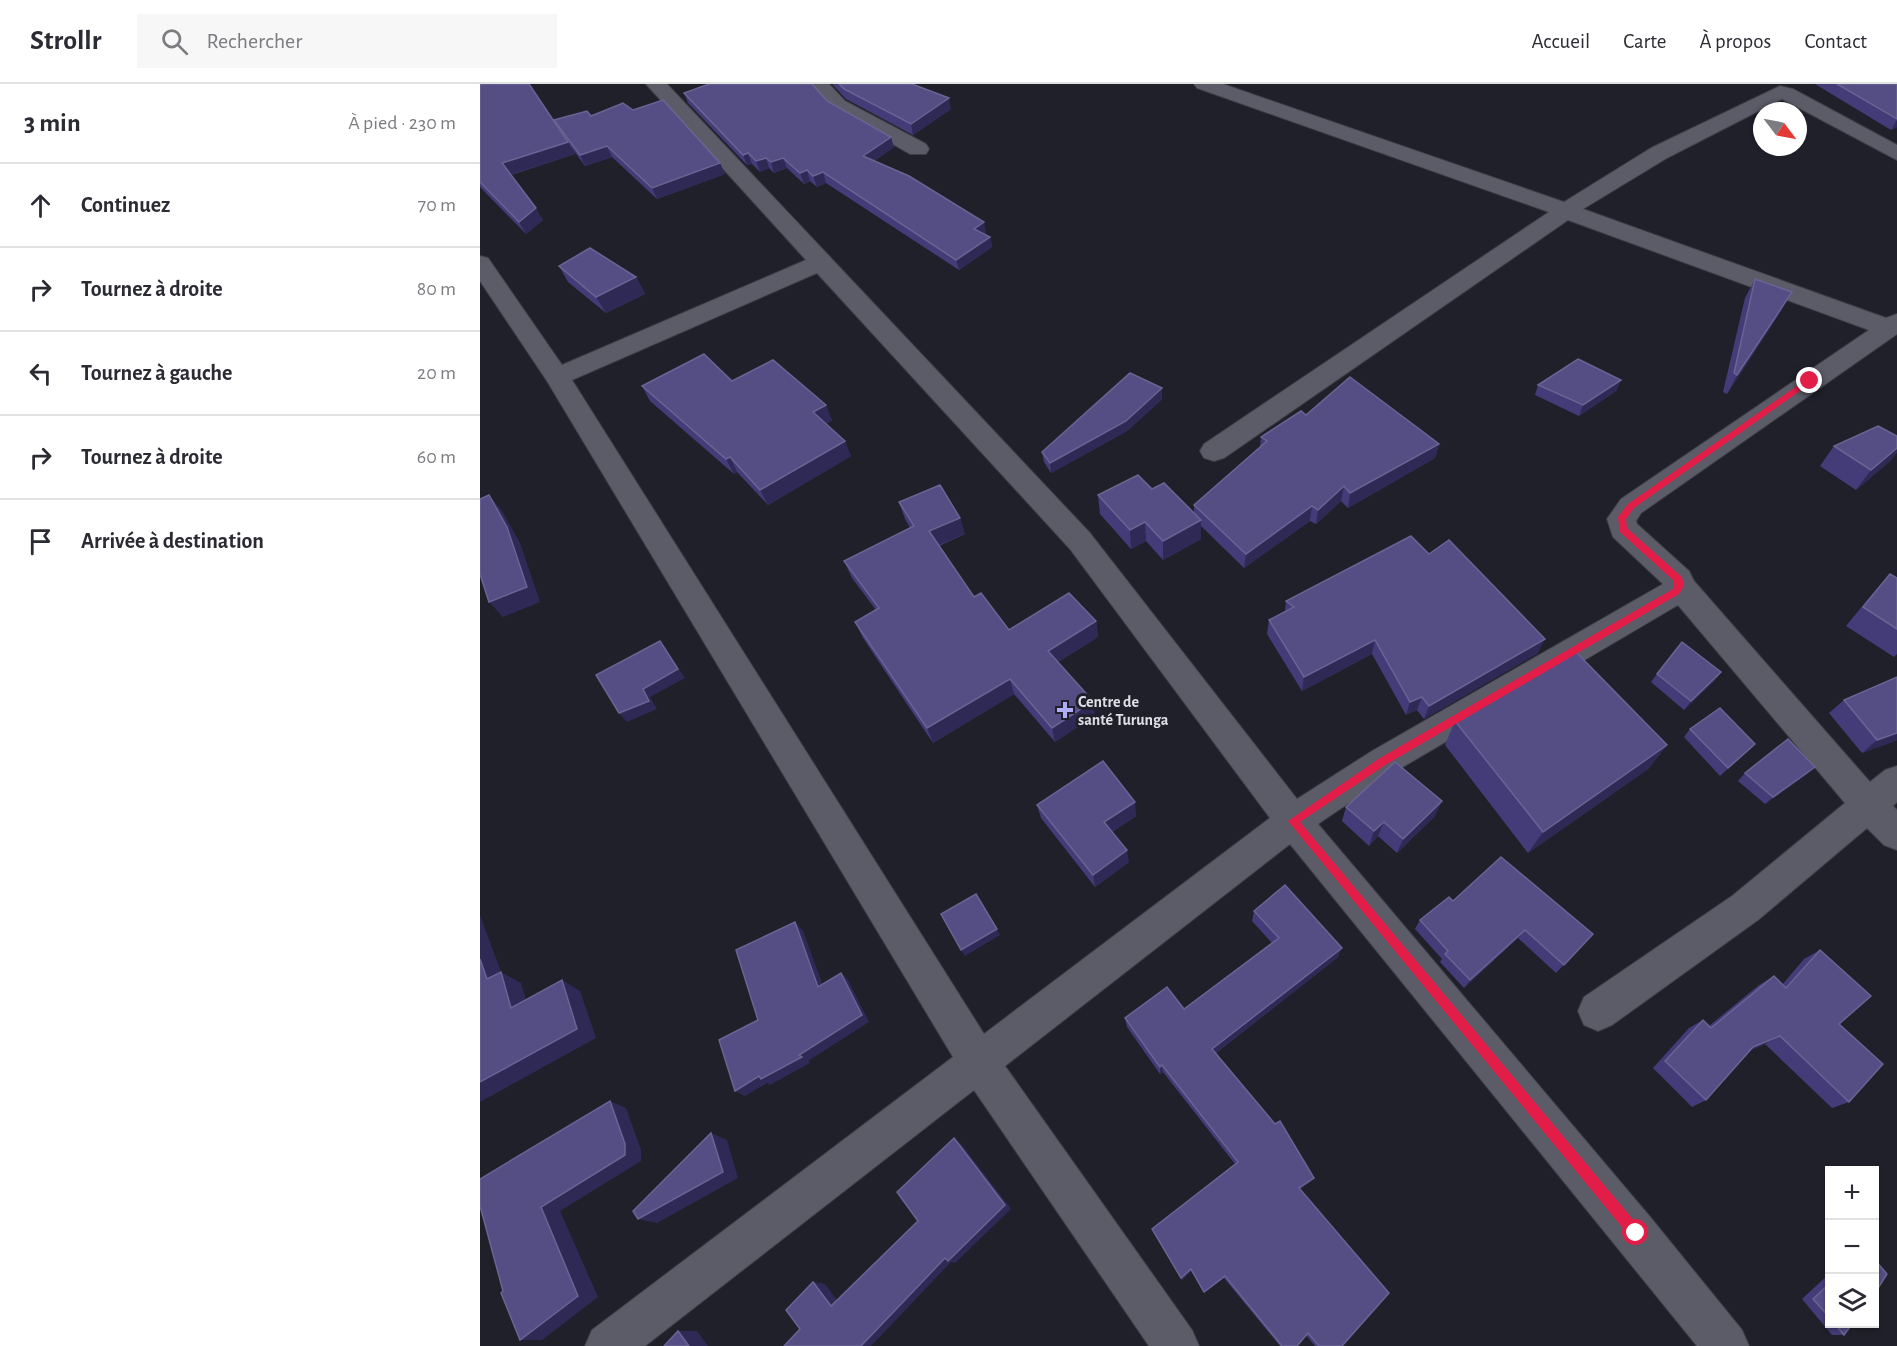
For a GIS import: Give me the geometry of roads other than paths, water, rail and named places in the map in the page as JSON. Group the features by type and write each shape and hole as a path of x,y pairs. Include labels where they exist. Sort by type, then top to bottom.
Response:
{"street":[{"path":"656,84 1080,541 1293,821 1636,1233 1726,1346"},
{"path":"818,84 838,105 918,149"},
{"path":"1204,84 1893,325"},
{"path":"1214,451 1566,211 1659,153 1776,88 1897,154"},
{"path":"557,377 822,262"},
{"path":"480,263 557,377 978,1062 1176,1346"},
{"path":"1893,325 1631,506 1621,519 1623,530 1678,579 1680,586 1869,806 1897,834"},
{"path":"608,1346 1293,821 1384,761 1676,591 1680,586"},
{"path":"1598,1011 1745,908 1897,781"}],"place":[{"name":"Centre de santé Turunga","path":"1065,710"}]}
